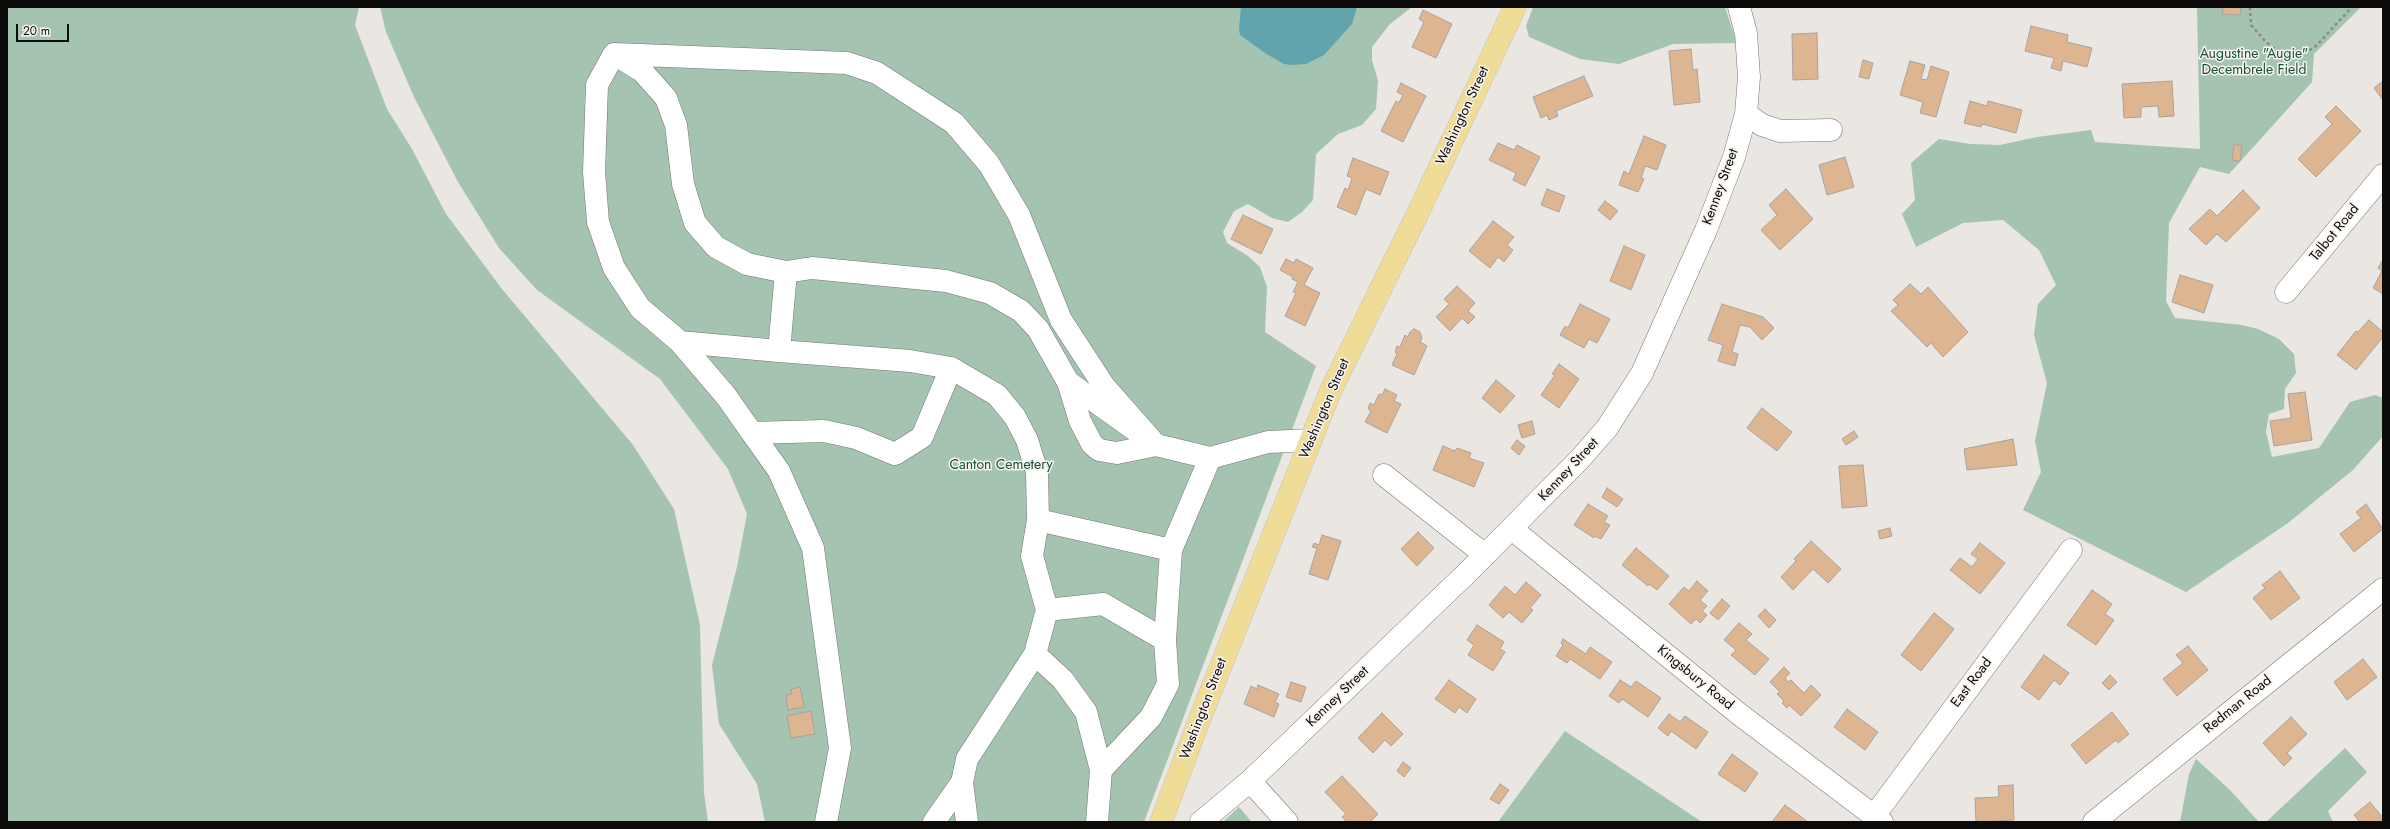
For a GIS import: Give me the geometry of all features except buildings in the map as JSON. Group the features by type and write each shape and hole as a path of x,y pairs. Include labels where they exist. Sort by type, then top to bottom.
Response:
{"main road":[{"name":"Washington Street","path":"1161,822 1200,718 1330,392 1417,215 1515,7"}],"street":[{"name":"Kenney Street","path":"1201,822 1250,781 1512,529 1607,428 1642,373 1706,230 1734,157 1746,114 1749,77 1746,33 1739,7"},
{"path":"614,54 642,71 666,98 676,124 683,184 695,223 716,246 746,264 786,272 812,268 890,275 946,281 990,293 1021,311 1038,329 1068,382 1080,422 1092,444 1099,450 1117,453 1156,445"},
{"path":"614,54 597,85 594,172 598,222 614,268 640,308 680,342 726,396 780,471 813,548 840,748 826,822"},
{"path":"614,54 846,63 877,73 954,124 989,164 1019,215 1061,320 1104,386 1156,445"},
{"path":"1746,114 1762,125 1780,132 1831,130"},
{"name":"Talbot Road","path":"2286,292 2383,175"},
{"path":"779,351 786,272"},
{"path":"680,342 910,361 951,368 996,395 1014,417 1027,440 1037,472 1038,520 1032,556 1048,610 1035,654 967,759 962,782 967,822"},
{"path":"752,433 824,431 856,438 895,454 922,437 951,368"},
{"path":"1068,382 1156,445 1210,458 1268,442 1311,440"},
{"path":"1101,770 1151,717 1168,684 1165,640 1171,550 1210,458"},
{"path":"1384,475 1485,555"},
{"path":"1038,520 1171,550"},
{"name":"Kingsbury Road","path":"1512,529 1739,714 1878,819"},
{"name":"East Road","path":"1878,819 2071,550"},
{"name":"Redman Road","path":"2094,822 2383,589"},
{"path":"1048,610 1103,604 1165,640"},
{"path":"1035,654 1063,680 1086,712 1101,770 1097,822"},
{"path":"1250,781 1287,822"},
{"path":"934,822 962,782"}],"path":[{"path":"2250,7 2252,25 2266,42 2278,51 2291,56 2299,57 2316,46 2352,7"}],"green space":[{"path":"7,7 359,7 355,25 387,109 412,149 446,214 502,289 633,445 674,509 700,625 704,793 708,822 7,822"},
{"name":"Canton Cemetery","path":"380,7 1412,7 1390,24 1372,47 1372,60 1378,81 1376,109 1362,125 1338,134 1316,154 1313,200 1302,212 1288,222 1272,218 1248,204 1234,211 1223,232 1227,243 1248,256 1260,267 1267,287 1265,332 1316,366 1144,822 765,822 757,784 719,724 712,665 737,567 747,514 728,469 660,379 537,290 499,248 458,182 414,97 386,32"},
{"path":"1533,7 1725,7 1737,43 1673,44 1619,64 1580,59 1529,37 1526,26"},
{"name":"Augustine \"Augie\" Decembrele Field","path":"2197,7 2361,7 2314,54 2312,82 2229,174 2200,167 2169,223 2166,301 2175,318 2242,325 2258,329 2279,339 2294,354 2296,373 2285,389 2284,409 2269,414 2266,432 2272,457 2319,448 2350,402 2375,395 2383,398 2383,436 2353,470 2288,523 2186,592 2023,510 2041,472 2035,441 2047,383 2034,335 2038,304 2056,285 2039,250 2003,220 1963,223 1916,247 1902,214 1915,200 1911,163 1939,139 1970,144 2000,145 2037,137 2091,130 2095,142 2200,149"},
{"path":"1565,731 1702,822 1498,822"},
{"path":"2345,748 2367,772 2328,811 2333,822 2266,822"},
{"path":"2196,759 2229,789 2259,822 2180,822 2189,774"},
{"path":"1239,807 1251,821 1250,822 1223,822"}],"water":[{"path":"1241,7 1357,7 1352,24 1324,55 1306,64 1292,65 1284,64 1265,53 1240,35 1239,28"}]}
